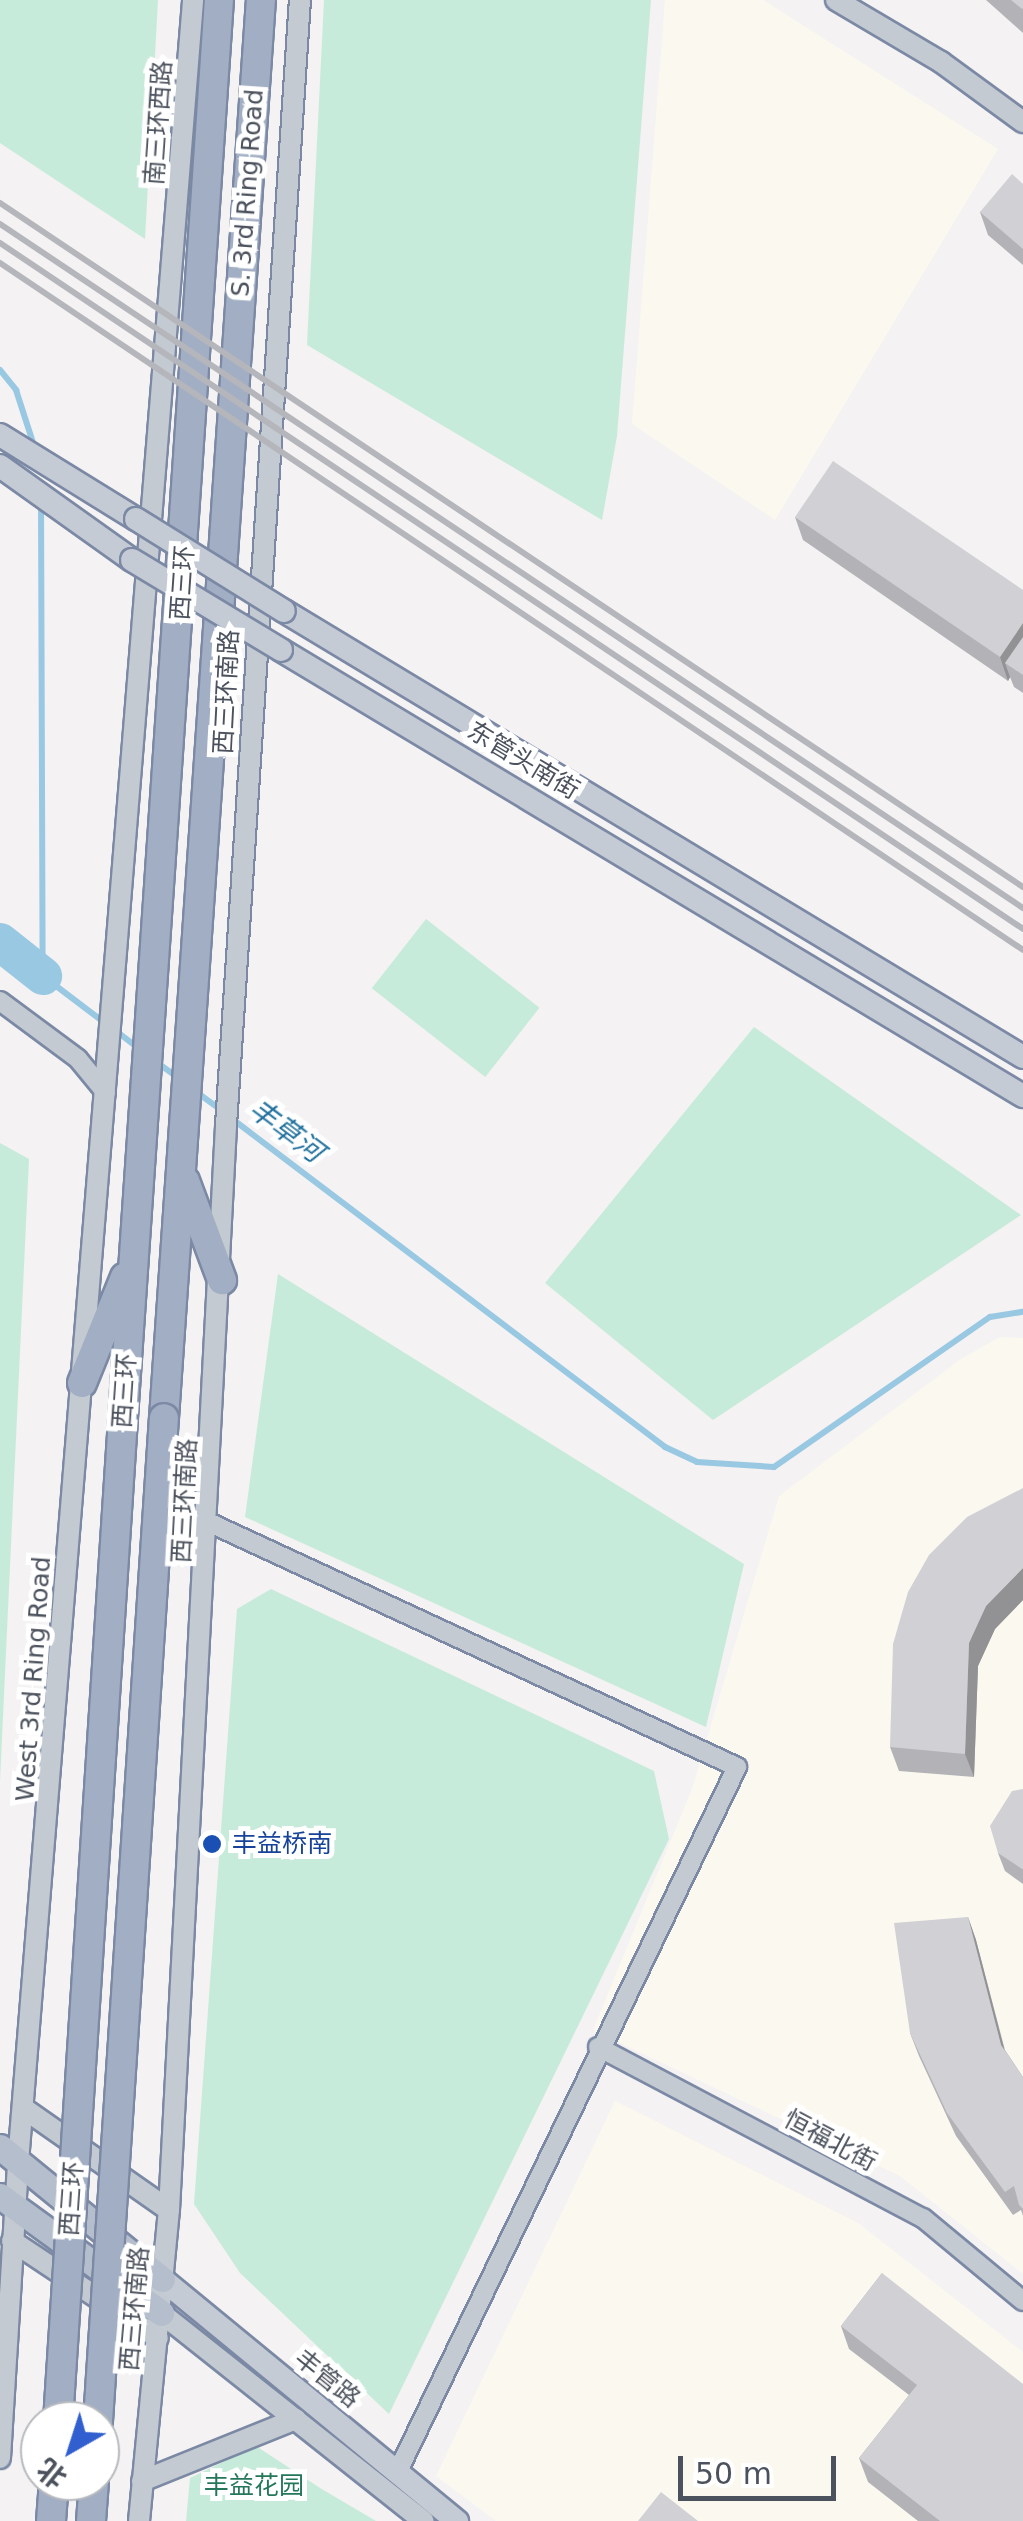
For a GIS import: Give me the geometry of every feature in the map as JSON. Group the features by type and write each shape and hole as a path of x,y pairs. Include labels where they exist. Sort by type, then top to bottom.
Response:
{"highway":[{"name":"S. 3rd Ring Road","path":"199,360 220,0"},
{"name":"S. 3rd Ring Road","path":"235,385 260,0"},
{"name":"西三环","path":"59,2401 147,1067 199,360"},
{"name":"西三环","path":"99,2401 235,385"},
{"path":"181,1170 222,1280"},
{"path":"82,1383 135,1252"}],"main road":[{"name":"东管头南街","path":"8,440 1023,1057"},
{"name":"东管头南街","path":"7,471 132,560 1023,1096"},
{"path":"9,2155 162,2279"},
{"path":"7,2201 160,2326"},
{"name":"丰管路","path":"162,2279 457,2521"}],"street":[{"name":"南三环西路","path":"106,1094 193,0"},
{"name":"西三环南路","path":"139,2521 169,2210 222,1280 226,1125 265,483 300,0"},
{"path":"836,0 940,62 1023,122"},
{"path":"0,1001 78,1060 106,1094 82,1383"},
{"name":"West 3rd Ring Road","path":"0,2458 12,2241 7,2201 9,2155 26,2110 82,1383"},
{"path":"208,1522 737,1767 598,2047 397,2472"},
{"name":"恒福北街","path":"598,2047 923,2218 1023,2301"},
{"path":"26,2110 169,2210"},
{"name":"丰管路","path":"12,2241 160,2326 296,2420 424,2521"},
{"path":"142,2481 296,2420"}],"shaded area":[{"path":"665,0 763,0 998,149 775,520 632,424"},
{"path":"1000,1337 1023,1338 1023,2274 900,2176 593,2030 692,1789 779,1496 961,1359"},
{"path":"615,2101 858,2223 1023,2352 1023,2521 496,2521 436,2476"}],"green space":[{"path":"0,0 158,0 145,239 0,143"},
{"path":"324,0 651,0 617,436 602,520 307,345"},
{"path":"426,919 539,1008 485,1077 372,988"},
{"path":"754,1027 1021,1215 713,1420 545,1283"},
{"path":"0,1143 29,1159 0,1781"},
{"path":"278,1274 744,1564 706,1727 245,1517"},
{"path":"271,1589 654,1771 669,1839 389,2414 240,2273 194,2204 237,1609"},
{"name":"丰益花园","path":"256,2446 376,2521 186,2521 190,2478"}],"building":[{"path":"1012,174 1023,184 1023,249 980,212"},
{"path":"833,461 1023,590 1023,623 1000,657 795,517"},
{"path":"1023,637 1023,675 1005,663"},
{"path":"1023,1488 1023,1568 986,1606 969,1643 965,1754 890,1747 893,1644 908,1592 929,1555 967,1517"},
{"path":"1023,1789 1022,1869 998,1853 990,1826 1012,1791"},
{"path":"968,1917 1001,2045 1023,2077 1023,2209 1014,2186 1005,2192 947,2113 910,2033 894,1923"},
{"path":"882,2273 1023,2384 1023,2521 940,2521 859,2458 917,2385 841,2326"},
{"path":"661,2492 698,2521 638,2521"}],"waterway":[{"name":"丰草河","path":"0,370 16,390 35,449"},
{"name":"丰草河","path":"41,501 43,976 105,1023"},
{"path":"0,942 43,976"},
{"name":"丰草河","path":"115,1030 141,1050"},
{"name":"丰草河","path":"155,1061 177,1077"},
{"name":"丰草河","path":"195,1091 221,1110"},
{"name":"丰草河","path":"231,1118 665,1447 697,1462 774,1467 990,1317 1023,1312"}],"railway":[{"path":"0,203 1023,887"},
{"path":"0,224 1023,908"},
{"path":"0,243 1023,929"},
{"path":"0,263 1023,950"}],"place":[{"name":"丰益桥南","path":"212,1844"}]}
